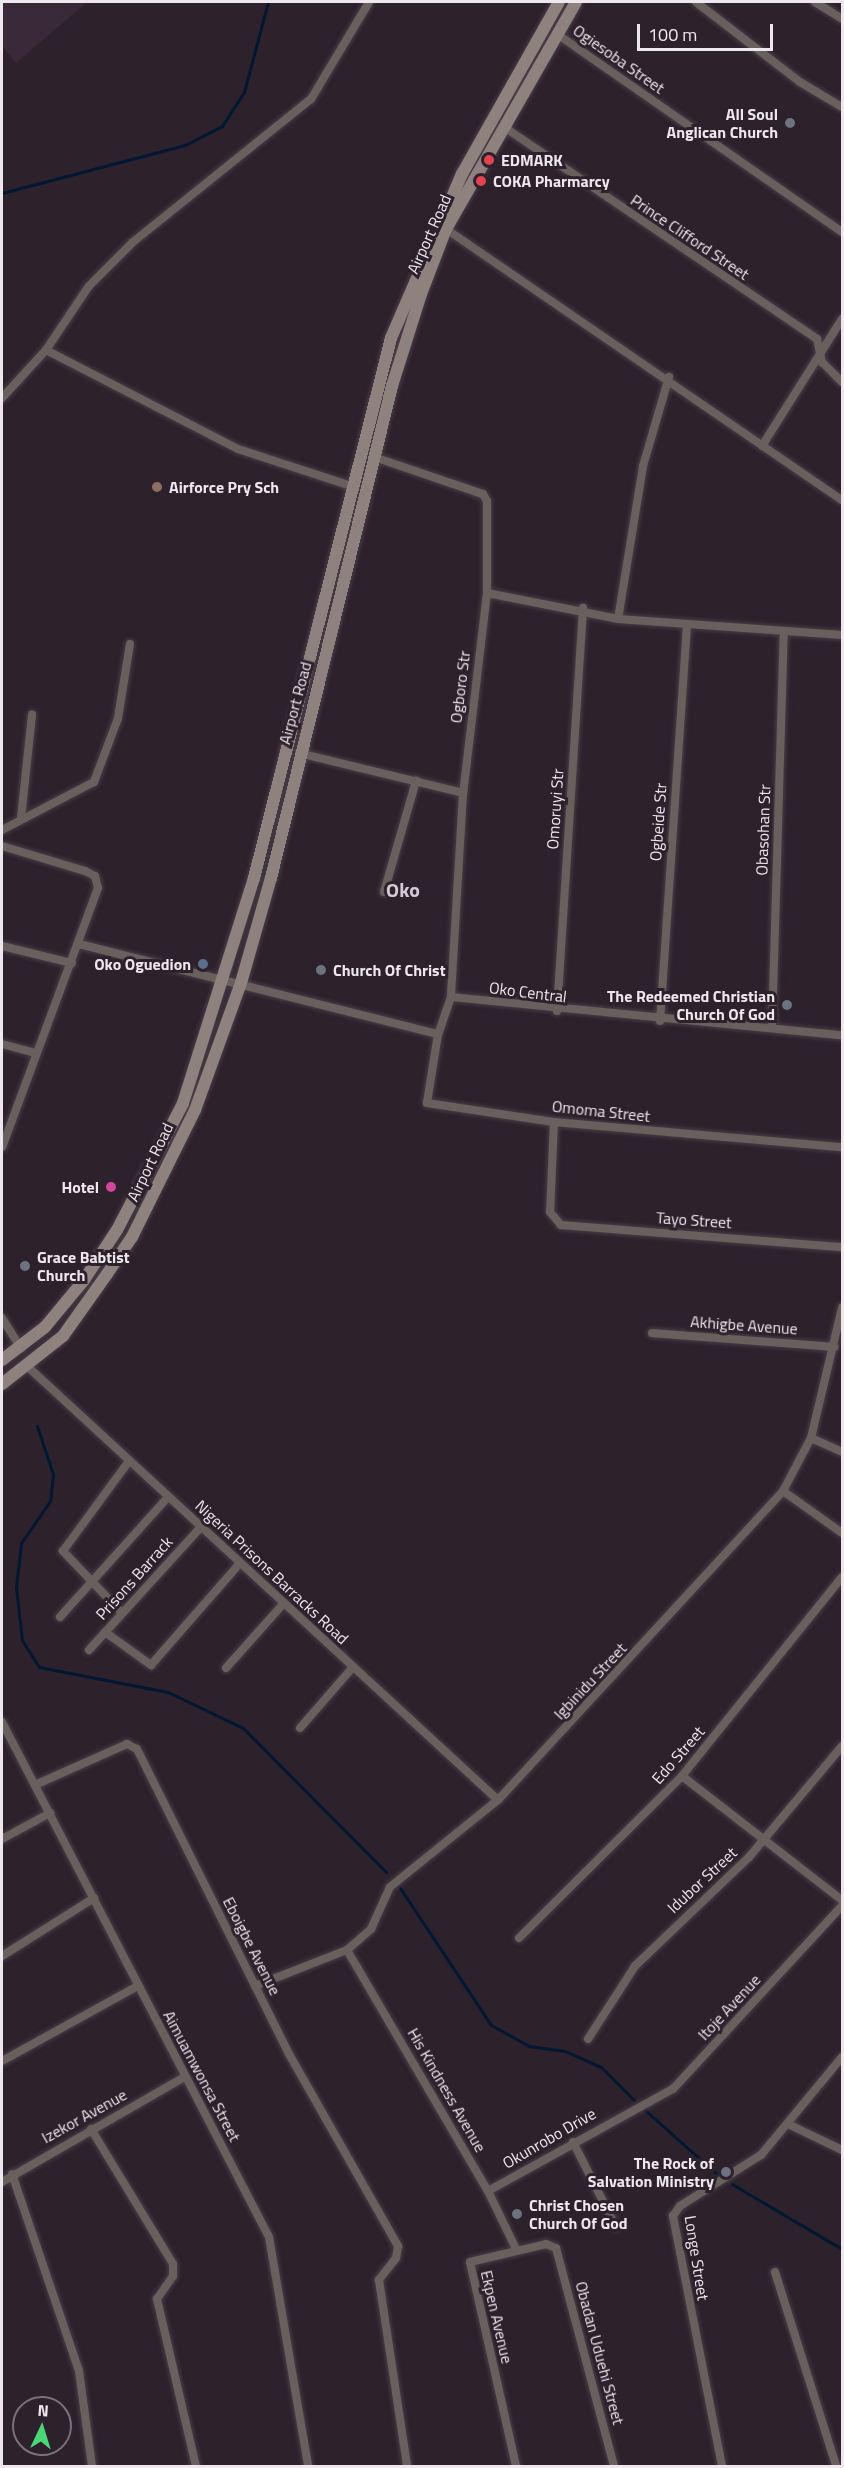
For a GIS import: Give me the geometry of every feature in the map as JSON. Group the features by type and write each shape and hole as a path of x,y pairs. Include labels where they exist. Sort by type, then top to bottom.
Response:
{"main road":[{"name":"Airport Road","path":"2,1360 21,1348 84,1280 117,1230 183,1103 225,981 354,487 379,381 412,283 462,174 559,2"},
{"name":"Airport Road","path":"2,1384 63,1336 132,1237 195,1110 241,983 401,355 446,229 576,2"}],"street":[{"path":"2,398 46,350 89,286 133,242 311,99 369,2"},
{"path":"696,2 800,82 843,107"},
{"path":"815,2 843,19"},
{"name":"Ogiesoba Street","path":"557,34 843,232"},
{"name":"Prince Clifford Street","path":"504,127 817,339 824,349 822,362 843,382"},
{"path":"446,229 669,377 762,446 843,500"},
{"path":"762,446 843,319"},
{"path":"46,350 238,449 354,487"},
{"path":"618,619 643,466 669,377"},
{"name":"Ogboro Str","path":"376,458 483,494 487,501 486,593 463,793 451,997"},
{"path":"486,593 583,608 618,619 784,633 843,635"},
{"name":"Omoruyi Str","path":"557,1011 583,608"},
{"name":"Ogbeide Str","path":"660,1021 687,625"},
{"name":"Obasohan Str","path":"772,1028 784,633"},
{"path":"2,830 21,818 94,782 118,718 130,645"},
{"path":"21,818 32,715"},
{"path":"299,753 463,793"},
{"path":"384,892 416,781"},
{"path":"2,846 85,871 95,876 99,888 2,1146"},
{"path":"79,944 438,1034 451,997"},
{"path":"2,946 72,963"},
{"name":"Oko Central","path":"451,997 557,1011 660,1021 843,1035"},
{"name":"Omoma Street","path":"438,1034 427,1103 554,1122 843,1148"},
{"path":"2,1044 36,1053"},
{"name":"Tayo Street","path":"554,1122 550,1212 561,1225 843,1247"},
{"name":"Igbinidu Street","path":"255,1986 347,1950 371,1929 390,1887 498,1800 783,1491 811,1438 834,1347 839,1337 843,1308"},
{"path":"2,1318 21,1348"},
{"name":"Akhigbe Avenue","path":"652,1334 834,1347"},
{"name":"Nigeria Prisons Barracks Road","path":"27,1366 498,1800"},
{"path":"811,1438 843,1452"},
{"path":"122,1613 90,1583 63,1551 129,1461"},
{"path":"783,1491 843,1533"},
{"path":"60,1617 168,1497"},
{"name":"Prisons Barrack","path":"89,1650 201,1527"},
{"path":"105,1632 151,1665 240,1563"},
{"name":"Edo Street","path":"519,1938 682,1776 843,1576"},
{"path":"226,1668 284,1603"},
{"path":"300,1728 353,1667"},
{"name":"Aimuamwonsa Street","path":"2,1726 94,1898 183,2078 269,2237 308,2466"},
{"name":"Eboigbe Avenue","path":"35,1785 133,1744 255,1986 399,2252 379,2280 407,2466"},
{"name":"Idubor Street","path":"588,2039 635,1966 765,1838 843,1746"},
{"path":"682,1776 843,1900"},
{"path":"2,1839 50,1814"},
{"path":"2,1956 94,1898"},
{"name":"Itoje Avenue","path":"625,2112 674,2089 843,1906"},
{"name":"His Kindness Avenue","path":"347,1950 488,2191 516,2249"},
{"path":"2,2061 138,1986"},
{"name":"Longe Street","path":"722,2466 673,2216 680,2206 761,2155 790,2126 805,2098 843,2057"},
{"name":"Izekor Avenue","path":"2,2182 12,2174 183,2078"},
{"name":"Okunrobo Drive","path":"488,2191 625,2112"},
{"path":"790,2126 843,2150"},
{"path":"91,2129 173,2264 173,2276 157,2299 196,2466"},
{"path":"573,2142 616,2227"},
{"path":"12,2174 79,2371 92,2466"},
{"name":"Ekpen Avenue","path":"516,2466 470,2262 516,2249 546,2244 556,2248"},
{"name":"Obadan Uduehi Street","path":"556,2248 614,2466"},
{"path":"775,2272 836,2466"}],"shaded area":[{"path":"2,2 87,2 16,63 2,46"}],"waterway":[{"path":"2,193 185,145 222,126 244,92 268,2"},
{"path":"37,1426 53,1474 50,1501 21,1543 16,1587 22,1640 39,1667 168,1692 243,1728 386,1872"},
{"path":"400,1888 491,2025 529,2046 565,2051 601,2067 634,2100"},
{"path":"645,2110 719,2176"},
{"path":"732,2184 842,2249"}],"place":[{"name":"All Soul Anglican Church","path":"790,123"},
{"name":"EDMARK","path":"489,160"},
{"name":"COKA Pharmarcy","path":"481,181"},
{"name":"Airforce Pry Sch","path":"157,487"},
{"name":"Oko Oguedion","path":"203,964"},
{"name":"Church Of Christ","path":"321,970"},
{"name":"The Redeemed Christian Church Of God","path":"787,1005"},
{"name":"Hotel","path":"111,1187"},
{"name":"Grace Babtist Church","path":"25,1266"},
{"name":"The Rock of Salvation Ministry","path":"726,2172"},
{"name":"Christ Chosen Church Of God","path":"517,2214"}],"district":[{"name":"Oko","path":"403,889"}]}
